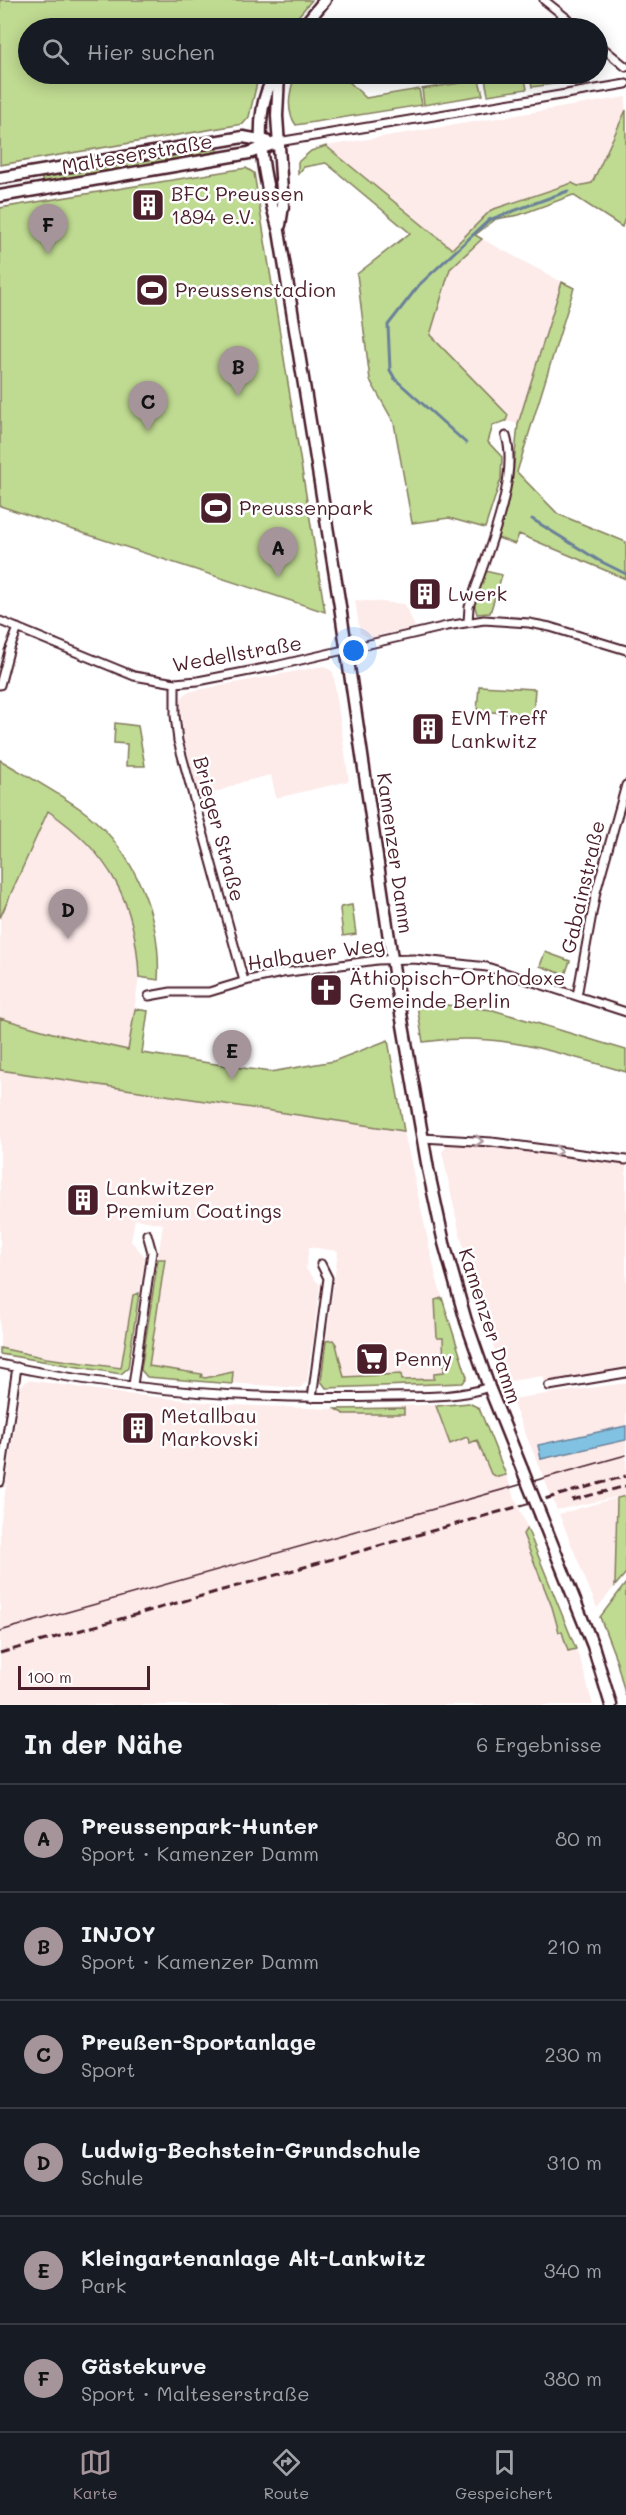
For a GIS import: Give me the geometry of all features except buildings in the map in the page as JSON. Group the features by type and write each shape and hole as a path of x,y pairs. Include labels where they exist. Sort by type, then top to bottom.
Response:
{"main road":[{"path":"310,18 325,0"},
{"name":"Kamenzer Damm","path":"269,84 263,102 261,145 279,231 347,650 392,959 436,1208 451,1270 489,1387 593,1646 611,1705"},
{"name":"Kamenzer Damm","path":"278,84 278,142 283,206 279,231"},
{"name":"Malteserstraße","path":"0,178 235,138 261,145"},
{"name":"Malteserstraße","path":"0,196 278,142"},
{"path":"36,172 39,189"}],"street":[{"path":"544,0 566,18"},
{"path":"608,53 626,67"},
{"name":"Malteserstraße","path":"278,142 626,84"},
{"path":"468,622 469,607 509,482 510,451 506,436"},
{"name":"Wedellstraße","path":"0,621 134,676 175,683 198,681 484,620 529,623 626,650"},
{"path":"0,685 18,628"},
{"name":"Brieger Straße","path":"175,683 175,715 180,751 244,981"},
{"name":"Gabainstraße","path":"577,996 596,892 626,785"},
{"name":"Halbauer Weg","path":"149,996 171,992 209,993 244,981 305,970 392,959 468,963 508,973 626,1012"},
{"path":"422,1138 492,1142 626,1160"},
{"path":"133,1385 152,1252 147,1234"},
{"path":"312,1398 328,1278 321,1264"},
{"path":"0,1364 133,1385 213,1393 312,1398 449,1395 489,1387"},
{"path":"0,1482 17,1367"},
{"path":"549,1386 626,1373"}],"shaded area":[{"path":"626,97 625,114 592,183 578,186 572,183 491,210 452,249 326,146"},
{"path":"482,239 562,282 518,424 506,421 508,415 430,335 450,268"},
{"path":"355,600 405,604 415,627 369,638 360,633"},
{"path":"324,666 333,672 349,781 276,798 271,775 242,782 200,799 183,735 181,699 187,692"},
{"path":"47,810 70,826 97,852 111,871 129,910 138,948 139,977 128,1051 0,1018 0,918"},
{"path":"0,1070 404,1131 436,1277 467,1377 463,1383 326,1388 321,1381 338,1251 309,1247 306,1269 320,1285 307,1381 300,1388 147,1377 141,1370 163,1224 135,1219 131,1241 145,1257 128,1368 121,1374 0,1354"},
{"path":"447,1145 493,1146 626,1163 626,1369 545,1382 543,1376 504,1382 460,1235 442,1152"},
{"path":"28,1380 125,1394 234,1405 335,1409 469,1403 479,1408 498,1477 506,1475 581,1662 593,1705 0,1705 0,1526 21,1386"},
{"path":"626,1383 626,1495 557,1510 511,1399"},
{"path":"616,1498 615,1586 597,1608 559,1514"}],"green space":[{"path":"0,0 312,0 297,18 18,18 18,84 257,84 249,117 243,124 0,165"},
{"path":"292,84 351,84 366,98 419,89 422,105 296,125 290,113"},
{"path":"454,84 480,84 483,95 424,105 422,89"},
{"path":"486,84 526,84 527,89 488,95"},
{"path":"532,84 554,84 532,87"},
{"path":"626,110 626,215 622,227 573,195 519,215 496,219 475,235 482,239 450,269 430,335 508,415 506,421 493,425 488,442 502,457 501,479 485,528 449,518 412,523 394,423 370,380 357,274 410,233 326,163 304,167 298,174 298,162 311,151 326,146 452,249 491,210 572,183 578,186 592,183"},
{"path":"215,148 218,150 215,152 42,183 42,176"},
{"path":"246,168 254,173 325,612 0,506 0,208"},
{"path":"562,282 574,288 517,472 558,514 626,542 626,579 519,534 515,544 495,537 512,483 518,424"},
{"path":"485,571 502,575 490,613 477,614 474,604"},
{"path":"479,686 535,689 533,715 477,711"},
{"path":"115,723 138,726 145,766 126,766 127,744 114,743"},
{"path":"0,760 86,813 118,847 142,888 150,911 158,957 158,980 139,977 132,925 116,882 103,862 70,827 48,811 0,918"},
{"path":"352,905 356,934 343,936 340,909"},
{"path":"545,952 570,961 565,975 540,966"},
{"path":"446,1005 493,1010 626,1050 626,1072 551,1051 502,1041 451,1039 423,1042 417,1006"},
{"path":"135,1009 148,1011 142,1053 270,1072 334,1061 388,1040 404,1131 0,1070 0,1018 56,1034 128,1050"},
{"path":"158,1259 165,1259 149,1366 202,1374 201,1377 205,1378 233,1372 232,1384 147,1377 141,1370"},
{"path":"139,1293 128,1368 121,1374 0,1354 0,1348 46,1358 121,1368 133,1295"},
{"path":"442,1298 467,1377 463,1383 326,1388 321,1381 326,1341 333,1340 344,1377 401,1374 402,1380 434,1379 434,1373 444,1372 443,1338 437,1338 435,1300"},
{"path":"469,1403 479,1408 506,1475 498,1477 491,1474 477,1440 470,1443 467,1437 450,1444 436,1406"},
{"path":"404,1408 404,1414 344,1414 335,1409"},
{"path":"626,1496 626,1573 615,1586 617,1498"},
{"path":"527,1528 576,1649 568,1651 562,1632 559,1632 552,1607 523,1534"},
{"path":"626,1583 626,1697 616,1659 600,1617"}],"water":[{"path":"626,1426 626,1440 541,1459 538,1445"}],"waterway":[{"path":"466,443 395,379 390,370 388,325 419,285 489,220 568,191"},
{"path":"532,519 598,560 626,574"}],"tram line":[{"path":"0,1631 626,1455"}],"railway":[{"path":"0,1653 626,1476"},
{"path":"572,1500 626,1486"}],"place":[{"name":"BFC Preussen 1894 e.V.","path":"148,205"},
{"name":"Gästekurve","path":"48,254"},
{"name":"Preussenstadion","path":"152,290"},
{"name":"INJOY","path":"238,396"},
{"name":"Preußen-Sportanlage","path":"148,431"},
{"name":"Preussenpark","path":"216,508"},
{"name":"Preussenpark-Hunter","path":"278,577"},
{"name":"Lwerk","path":"425,594"},
{"name":"EVM Treff Lankwitz","path":"428,729"},
{"name":"Ludwig-Bechstein-Grundschule","path":"68,939"},
{"name":"Äthiopisch-Orthodoxe Gemeinde Berlin","path":"326,990"},
{"name":"Kleingartenanlage Alt-Lankwitz","path":"232,1080"},
{"name":"Lankwitzer Premium Coatings","path":"83,1200"},
{"name":"Penny","path":"372,1359"},
{"name":"Metallbau Markovski","path":"138,1428"}]}
